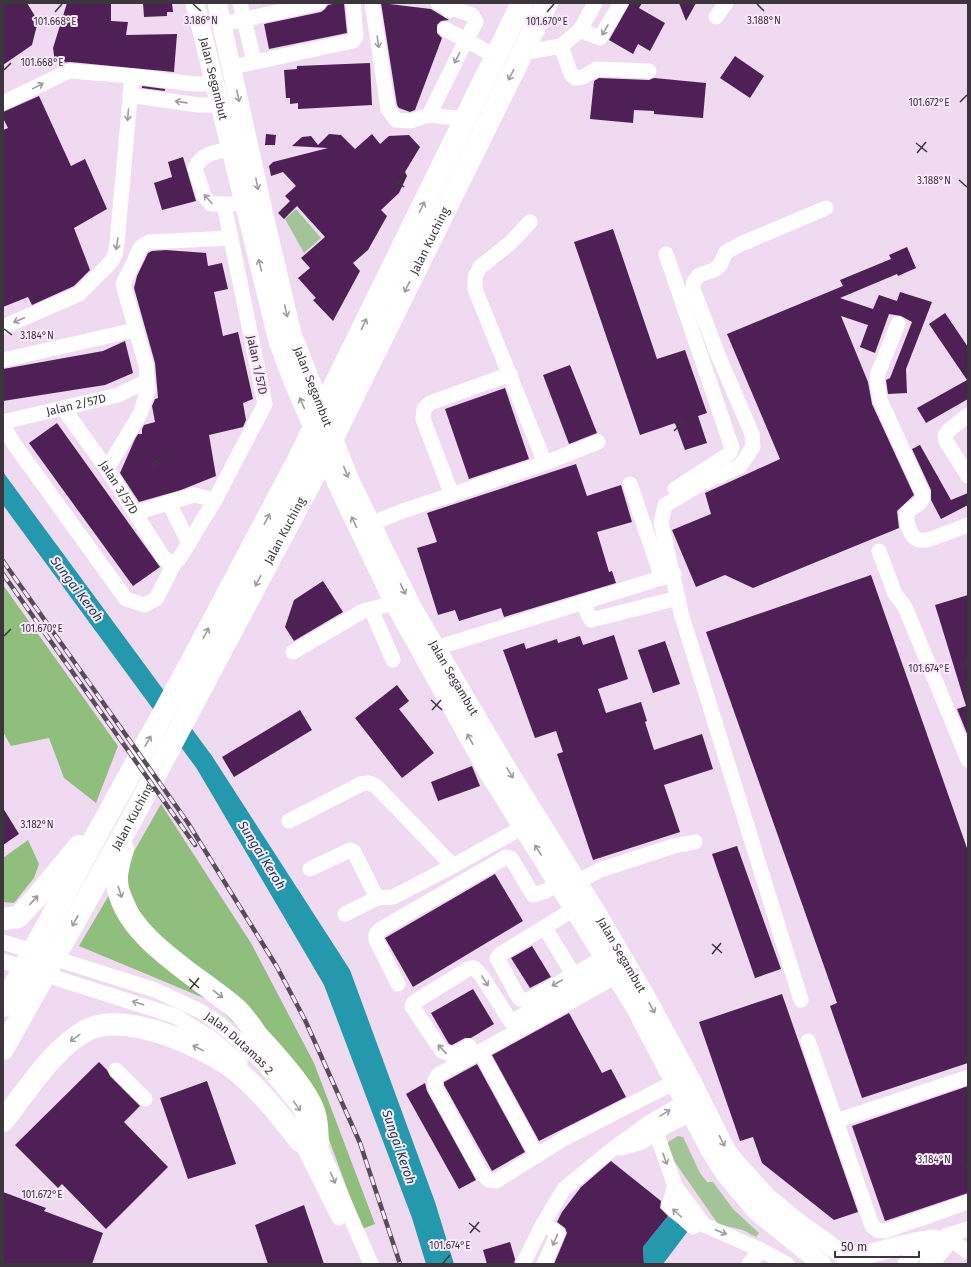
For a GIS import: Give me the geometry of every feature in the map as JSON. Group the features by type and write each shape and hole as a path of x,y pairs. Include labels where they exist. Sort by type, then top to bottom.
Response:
{"highway":[{"name":"Jalan Kuching","path":"3,1006 110,808 188,668 297,462 522,3"},
{"name":"Jalan Kuching","path":"3,1049 128,826 316,472 548,3"},
{"path":"3,919 18,917 36,898 110,808"},
{"path":"128,826 117,873 120,891 128,912 146,937 179,966 236,1008 265,1044 310,1103 316,1115 309,1142"},
{"path":"3,1121 61,1050 88,1029 119,1025 154,1030 199,1048 238,1072 268,1095 309,1142"}],"main road":[{"name":"Jalan Segambut","path":"195,3 278,341 292,379 339,488 394,603 488,772 523,827 566,885 574,909 611,963 654,1011 694,1104 711,1152 725,1174 756,1211 822,1264"},
{"name":"Jalan Segambut","path":"217,3 223,24 266,224 292,334 350,481 412,607 566,885 611,963 675,1082 694,1104 726,1150 747,1176 796,1222 846,1262"},
{"path":"738,1189 770,1216 846,1262 913,1242 944,1241"},
{"path":"929,1264 944,1241"}],"street":[{"path":"240,3 254,62"},
{"path":"223,24 319,3"},
{"path":"232,67 353,41 356,36 353,3"},
{"path":"372,3 388,109 396,120 410,121 429,115 465,119"},
{"path":"522,53 562,46 580,30 595,3"},
{"path":"580,30 600,38 621,3"},
{"path":"716,17 726,3"},
{"path":"429,115 476,22 472,15 446,7"},
{"path":"446,29 495,56"},
{"path":"562,46 571,74 576,78 582,77 597,69 650,70"},
{"path":"3,103 69,71 132,76 193,84 215,84"},
{"path":"3,327 80,294 105,269 115,255 132,76"},
{"path":"130,95 198,105 220,105"},
{"path":"231,149 213,152 202,157 195,168 204,196 211,204 224,205 244,201"},
{"name":"Jalan 1/57D","path":"3,423 14,444 126,599 144,605 156,599 175,562 189,543 215,500 265,404 224,205"},
{"path":"665,505 701,484 740,466 753,447 752,434 718,355 693,289 694,282 699,275 714,270 720,265 726,252 741,244 826,208"},
{"path":"530,222 509,244 480,267 475,277 475,289 545,463"},
{"path":"107,469 140,414 148,390 146,365 123,284 141,247 149,242 231,238"},
{"path":"666,254 732,448 729,454 673,490 665,505 661,523 668,576"},
{"path":"898,324 878,373 877,380 880,400 923,494 923,499 909,512 907,516 908,526 914,537 920,540 928,540 968,525"},
{"path":"3,360 135,330"},
{"path":"452,496 423,419 424,409 430,403 510,374"},
{"name":"Jalan 2/57D","path":"3,423 118,395 147,381"},
{"name":"Jalan 3/57D","path":"64,408 107,469 163,557 168,562 175,562"},
{"path":"968,415 949,430 945,436 946,442 968,476"},
{"path":"371,524 397,513 452,496 545,463 598,442"},
{"path":"630,484 678,598 681,613 801,1000"},
{"path":"135,513 194,495 215,500"},
{"path":"169,503 189,543"},
{"path":"879,551 895,594 905,607 968,760"},
{"path":"436,648 668,576"},
{"path":"582,602 591,620 678,598"},
{"path":"294,652 353,617 371,609 394,603"},
{"path":"371,609 393,660"},
{"path":"289,821 361,784 369,783 376,786 453,866"},
{"path":"345,914 377,898 393,897 523,827"},
{"path":"398,984 376,940 376,934 381,929 506,857 511,858 533,895 566,885 600,870 674,846 695,842"},
{"path":"310,869 350,850 354,852 377,898"},
{"path":"574,909 546,928 501,954 497,958 519,998 528,1000 573,974 611,963"},
{"path":"546,928 573,974"},
{"name":"Jalan Dutamas 2","path":"5,942 155,990 200,1011 221,1025 262,1062 298,1106 309,1142 332,1201 360,1264"},
{"name":"Jalan Dutamas 2","path":"3,961 87,986 175,1016 211,1038 252,1073 268,1095"},
{"path":"511,1022 482,975 474,968 468,969 415,1000 412,1006 442,1051 447,1055 452,1055 511,1022 611,963"},
{"path":"611,963 480,1051 438,1075 435,1080 435,1087 482,1174 489,1180 496,1181 564,1138 675,1082"},
{"path":"184,1004 261,1073 274,1088 268,1095"},
{"path":"808,1041 872,1226 877,1230 885,1232 968,1202"},
{"path":"480,1051 537,1156"},
{"path":"116,1070 145,1099"},
{"path":"836,1121 968,1077"},
{"path":"610,1151 635,1144 651,1132 656,1132 694,1104"},
{"path":"528,1262 543,1224 564,1189 610,1151 650,1122 694,1104"},
{"path":"656,1132 675,1186 669,1205 694,1227 700,1220 704,1225 761,1250 787,1264"},
{"name":"Jalan Dutamas 2","path":"309,1142 371,1264"},
{"path":"543,1224 558,1233 544,1264"},
{"path":"922,1264 944,1241 968,1229"},
{"path":"906,1264 915,1253 968,1233"},
{"path":"944,1241 968,1252"},
{"path":"749,1264 761,1250"}],"green space":[{"path":"296,209 321,238 304,253 285,219"},
{"path":"3,585 118,746 96,803 64,778 49,738 11,746 3,732"},
{"path":"161,804 251,943 314,1063 375,1224 362,1229 310,1088 145,925 126,881 128,862"},
{"path":"28,840 39,864 34,878 14,903 3,902 3,858"},
{"path":"112,890 231,1008 256,1044 211,1001 79,946"},
{"path":"678,1136 683,1137 700,1173 707,1182 713,1182 733,1209 759,1233 756,1237 743,1230 718,1224 663,1145"}],"water":[{"name":"Sungai Keroh","path":"3,472 212,756 350,970 435,1202 454,1264 426,1264 412,1218 324,985 197,769 3,505"},
{"path":"668,1216 688,1231 663,1264 644,1264 643,1247"}],"building":[{"path":"3,3 27,3 38,21 32,45 3,65"},
{"path":"67,3 111,3 111,21 128,22 126,35 177,34 174,72 70,62 55,63 53,48"},
{"path":"143,3 172,3 173,12 167,12 167,16 144,17"},
{"path":"344,3 347,33 269,49 264,24 321,12 328,5"},
{"path":"381,3 431,9 449,20 441,21 437,25 437,33 442,38 415,110 410,112 399,108 397,105"},
{"path":"630,3 642,3 639,8 665,23 650,51 638,44 633,54 609,40"},
{"path":"679,3 696,3 686,21"},
{"path":"735,56 764,76 750,98 720,78"},
{"path":"370,63 372,105 298,109 298,103 290,104 290,98 286,98 284,70 297,69 297,66"},
{"path":"599,78 649,80 654,78 706,83 703,118 654,114 654,111 634,110 633,123 590,119 594,81"},
{"path":"142,86 165,89 165,91 142,88"},
{"path":"39,96 71,166 85,159 107,209 74,228 90,270 74,286 32,305 28,297 3,307 3,130 8,128 3,118 3,112"},
{"path":"266,134 276,135 275,145 265,145"},
{"path":"329,134 341,135 355,149 372,134 380,144 389,136 409,135 420,147 405,172 407,176 399,193 381,210 387,216 368,250 353,263 360,271 333,321 313,300 316,298 298,278 310,268 301,258 325,237 297,206 284,219 278,213 290,201 285,196 296,186 283,172 271,176 269,166 273,162 328,148 292,146 302,137 311,136 318,145"},
{"path":"183,157 196,201 162,210 154,183 172,177 168,162"},
{"path":"613,229 657,359 685,350 707,413 698,416 707,443 685,450 675,423 640,435 574,242"},
{"path":"907,247 916,268 898,276 897,274 840,298 873,309 879,295 897,301 900,292 932,302 906,369 907,393 888,394 886,380 890,378 912,322 901,316 889,314 875,353 860,347 868,325 841,316 868,382 872,404 914,495 897,511 899,528 753,588 725,575 696,587 672,530 711,514 705,493 780,459 727,334 843,286 840,280 891,259 889,255"},
{"path":"166,250 206,253 208,266 222,263 228,289 214,292 223,336 238,332 253,399 243,403 246,420 243,427 209,435 216,476 181,490 139,502 120,473 135,439 138,434 142,434 144,425 155,422 152,406 155,399 158,398 155,363 134,288 137,276 148,253 152,251"},
{"path":"945,313 968,347 968,399 926,423 917,408 967,380 929,324"},
{"path":"125,341 133,373 105,385 3,401 3,369 103,351"},
{"path":"570,365 597,433 569,444 543,375"},
{"path":"505,388 529,459 469,479 445,409"},
{"path":"57,423 160,567 133,586 29,443"},
{"path":"920,445 951,500 968,493 968,505 941,519 931,500 931,490 912,449"},
{"path":"576,464 587,496 621,485 632,522 597,532 609,572 612,571 616,583 504,617 501,608 459,621 455,610 438,615 417,548 437,542 427,513"},
{"path":"871,575 968,851 968,1063 862,1098 830,1006 837,1003 706,632"},
{"path":"323,581 343,612 294,641 285,627 294,600"},
{"path":"968,595 968,736 957,709 966,706 935,605"},
{"path":"614,635 628,679 598,689 606,713 641,702 647,721 645,722 654,750 702,734 713,769 664,785 680,832 593,860 557,754 563,752 556,731 535,738 503,650 524,643 526,649 557,639 558,643 580,636 583,645"},
{"path":"665,641 680,684 653,693 638,650"},
{"path":"397,685 409,701 399,709 434,753 402,778 355,718"},
{"path":"300,710 312,730 234,777 222,757"},
{"path":"472,766 480,786 438,801 431,782"},
{"path":"3,808 19,834 3,845"},
{"path":"737,846 781,969 755,978 712,854"},
{"path":"495,874 523,921 413,987 385,938"},
{"path":"532,946 551,977 530,988 511,958"},
{"path":"473,989 494,1024 471,1038 465,1038 452,1045 449,1044 431,1013"},
{"path":"782,994 858,1212 834,1220 762,1163 753,1137 740,1141 699,1022"},
{"path":"569,1013 602,1073 611,1069 626,1097 539,1141 492,1055"},
{"path":"99,1062 107,1070 110,1076 140,1106 124,1122 168,1167 106,1229 62,1184 58,1188 15,1145"},
{"path":"477,1064 525,1152 492,1171 444,1085 444,1082"},
{"path":"207,1081 236,1164 188,1179 160,1098"},
{"path":"425,1083 427,1091 476,1180 459,1189 406,1094"},
{"path":"968,1086 968,1193 885,1221 852,1126"},
{"path":"611,1161 661,1201 660,1208 668,1216 643,1247 644,1264 554,1264 567,1233 565,1228 557,1222 562,1212 581,1187"},
{"path":"3,1192 46,1208 44,1211 103,1233 92,1264 3,1264"},
{"path":"304,1205 324,1264 268,1264 255,1225"},
{"path":"510,1242 515,1259 514,1264 487,1264 483,1250"}],"railway":[{"path":"3,561 188,823 277,967 305,1020 360,1143 400,1264"},
{"path":"3,574 195,845"}]}
